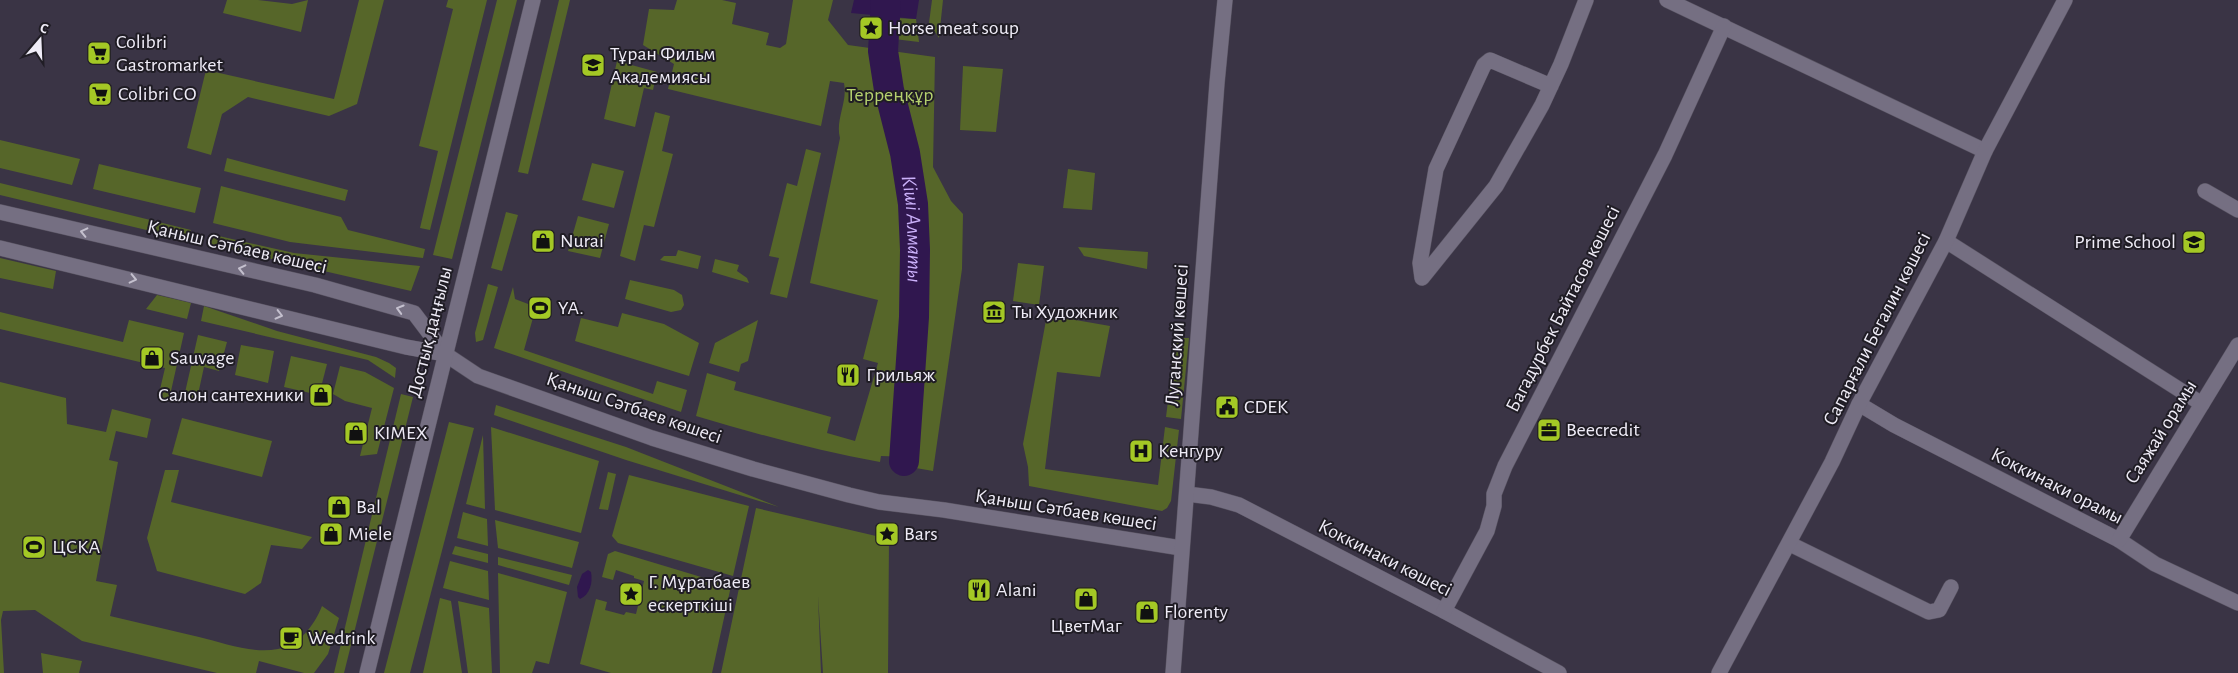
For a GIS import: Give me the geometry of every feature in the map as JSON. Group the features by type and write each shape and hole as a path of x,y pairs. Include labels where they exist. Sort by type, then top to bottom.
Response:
{"street":[{"name":"Достық даңғылы","path":"367,673 533,0"},
{"name":"Луганский көшесі","path":"1173,673 1181,548 1187,494 1190,427 1225,0"},
{"path":"1551,86 1490,60 1484,65 1436,169 1420,263 1422,278 1496,186 1551,86 1586,0"},
{"path":"1667,0 1985,151"},
{"name":"Сапарғали Бегалин көшесі","path":"1720,673 1790,544 1859,404 1946,241 1985,151 2066,0"},
{"name":"Багадурбек Байтасов көшесі","path":"1444,611 1488,531 1494,506 1494,494 1505,466 1665,155 1724,26"},
{"path":"2205,191 2238,210"},
{"name":"Қаныш Сәтбаев көшесі","path":"0,212 315,285 414,313 445,354 478,376 643,435 753,469 816,485 880,494 944,510 1181,548"},
{"path":"1946,241 2202,404"},
{"name":"Қаныш Сәтбаев көшесі","path":"0,248 406,347 445,354"},
{"name":"Саяжай орамы","path":"2119,540 2238,346"},
{"name":"Коккинаки орамы","path":"1859,404 1894,425 2119,540 2155,564 2238,603"},
{"name":"Коккинаки көшесі","path":"1187,494 1210,497 1239,505 1444,611 1558,673"},
{"path":"1790,544 1929,612 1939,610 1951,588"}],"green space":[{"path":"227,0 258,0 292,4 308,0 301,32 223,13"},
{"path":"359,0 384,0 357,104 329,116 248,97 222,114 211,155 187,148 206,70 334,99"},
{"path":"448,0 487,0 430,230 420,228 438,151 419,146 453,9 446,7"},
{"path":"497,0 517,0 452,259 433,255"},
{"path":"559,0 570,0 528,174 518,172"},
{"name":"Терреңқұр","path":"677,0 722,0 736,3 732,24 769,33 766,45 780,48 786,44 793,0 833,0 828,20 848,45 935,57 933,167 951,201 963,214 962,269 933,471 910,467 910,457 881,456 880,462 857,458 788,442 696,416 707,373 736,382 734,390 831,417 827,433 855,441 878,363 863,359 878,300 810,283 840,138 839,124 845,90 844,83 830,81 821,126 668,89 674,64 643,45 649,9 674,10"},
{"path":"932,0 943,0 939,38 929,23"},
{"path":"895,18 916,19 919,42 894,39"},
{"path":"617,61 657,72 653,90 644,88 635,127 604,119"},
{"path":"963,66 1003,69 996,132 960,130"},
{"path":"655,112 670,116 662,151 673,154 654,227 644,225 635,261 620,256"},
{"path":"0,140 80,159 72,185 0,168"},
{"path":"806,149 821,153 787,298 770,294 779,258 769,256 787,183 797,186"},
{"path":"227,158 348,190 345,201 224,171"},
{"path":"592,163 624,171 614,208 582,200"},
{"path":"99,164 201,188 195,213 93,189"},
{"path":"1068,169 1095,173 1092,210 1063,208"},
{"path":"0,183 191,230 184,239 0,195"},
{"path":"221,186 341,217 348,230 425,249 423,258 290,242 213,223"},
{"path":"506,212 518,215 502,271 491,268"},
{"path":"578,216 609,224 600,258 568,251"},
{"path":"210,234 294,253 420,266 411,291 211,245"},
{"path":"1078,247 1148,252 1147,269 1084,256"},
{"path":"678,250 701,256 698,269 660,260 664,256 676,256"},
{"path":"0,258 56,271 53,289 0,278"},
{"path":"715,259 739,265 737,271 747,278 749,283 712,272"},
{"path":"1018,263 1044,266 1039,305 1013,301"},
{"path":"630,280 674,290 682,295 684,305 681,310 671,312 625,299"},
{"path":"488,284 498,287 483,340 476,342 475,333"},
{"path":"513,287 515,299 536,307 524,350 653,394 657,381 687,390 681,412 494,348"},
{"path":"157,295 191,303 187,319 146,309"},
{"path":"204,306 277,331 376,357 396,368 395,378 368,360 201,321"},
{"path":"0,312 123,342 129,320 184,333 169,400 158,398 165,368 0,329"},
{"path":"622,313 664,324 699,343 689,376 575,341 581,318 618,327"},
{"path":"1047,315 1110,326 1100,377 1057,372 1045,469 1158,485 1165,427 1179,430 1171,501 1167,508 1162,511 1029,486 1028,467 1023,444"},
{"path":"758,320 748,361 741,364 739,372 709,363 715,343"},
{"path":"198,335 227,342 219,371 204,367 197,399 184,397"},
{"path":"1176,338 1189,338 1181,419 1166,417"},
{"path":"241,345 274,351 268,383 235,375"},
{"path":"291,356 327,364 319,395 284,387"},
{"path":"340,366 365,372 394,388 377,454 360,456 372,408 345,401 333,394"},
{"path":"0,382 66,398 67,424 106,432 112,409 151,419 147,438 116,431 109,460 118,462 96,581 117,585 110,616 238,647 268,650 286,647 293,643 310,627 322,606 339,618 328,654 314,673 304,673 259,661 256,673 217,673 82,641 35,610 3,611 1,620 4,673 0,673"},
{"path":"401,394 413,397 344,673 334,673"},
{"path":"496,405 626,447 779,507 626,460 494,415"},
{"path":"182,418 272,441 262,477 172,454"},
{"path":"449,422 474,428 410,673 384,673"},
{"path":"491,427 599,461 581,533 495,510"},
{"path":"483,435 485,509 466,504"},
{"path":"165,470 179,470 171,502 312,537 302,549 271,545 261,583 245,594 157,571 147,538"},
{"path":"608,472 616,474 608,510 599,509"},
{"path":"629,475 749,506 733,576 618,543 612,536"},
{"path":"756,508 889,539 888,673 823,673 818,596 821,673 721,673"},
{"path":"463,512 487,519 488,546 457,538"},
{"path":"495,520 579,542 572,568 498,548"},
{"path":"455,546 488,554 488,563 452,554"},
{"path":"615,551 731,586 712,673 611,673 580,664 596,599 607,602 605,610 624,615 626,612 636,614 644,581 616,570 613,580 602,577 608,554"},
{"path":"498,557 572,575 569,585 498,565"},
{"path":"450,561 488,571 489,600 443,588"},
{"path":"498,573 567,592 549,664 536,661 532,673 500,673"},
{"path":"440,598 451,601 462,673 423,673"},
{"path":"458,601 489,608 492,673 468,673"},
{"path":"41,653 82,661 79,673 43,673"}],"shaded area":[{"path":"854,0 919,0 916,19 851,13"},
{"path":"588,570 592,576 590,588 580,599 577,587 582,574"}],"waterway":[{"name":"Кіші Алматы","path":"886,0 883,51 889,90 905,153 913,204 915,250 914,317 904,461"}],"place":[{"name":"Horse meat soup","path":"871,28"},
{"name":"Colibri Gastromarket","path":"99,53"},
{"name":"Тұран Фильм Академиясы","path":"593,65"},
{"name":"Colibri СО","path":"100,94"},
{"name":"Nurai","path":"543,241"},
{"name":"Prime School","path":"2194,242"},
{"name":"YA.","path":"540,308"},
{"name":"Ты Художник","path":"994,312"},
{"name":"Sauvage","path":"152,358"},
{"name":"Грильяж","path":"848,375"},
{"name":"Салон сантехники","path":"321,395"},
{"name":"CDEK","path":"1227,407"},
{"name":"Beecredit","path":"1549,430"},
{"name":"KIMEX","path":"356,433"},
{"name":"Кенгуру","path":"1141,451"},
{"name":"Bal","path":"339,507"},
{"name":"Miele","path":"331,534"},
{"name":"Bars","path":"887,534"},
{"name":"ЦСКА","path":"34,547"},
{"name":"Alani","path":"979,590"},
{"name":"Г. Мұратбаев ескерткіші","path":"631,594"},
{"name":"ЦветМаг","path":"1086,599"},
{"name":"Florenty","path":"1147,612"},
{"name":"Wedrink","path":"291,638"}]}
